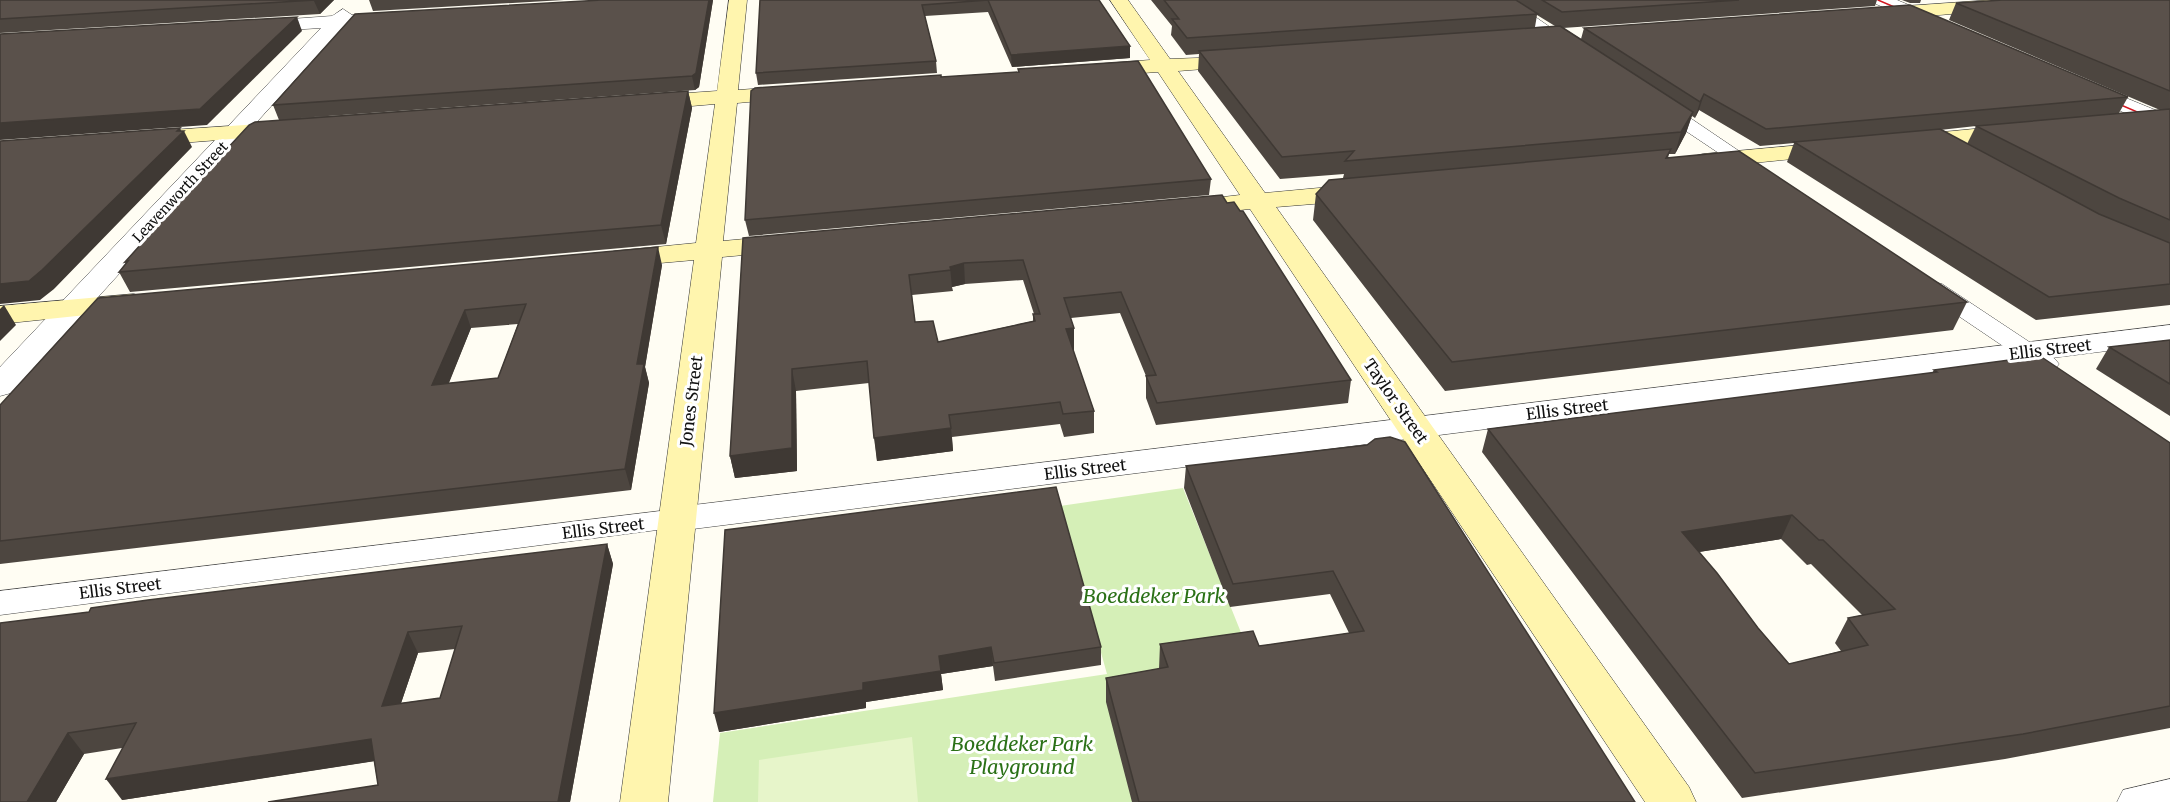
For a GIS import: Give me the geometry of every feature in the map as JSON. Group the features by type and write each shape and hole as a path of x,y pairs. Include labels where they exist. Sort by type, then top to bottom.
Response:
{"main road":[{"name":"Jones Street","path":"644,802 738,0"},
{"name":"Taylor Street","path":"1119,0 1672,802"},
{"path":"1863,15 2062,0"},
{"path":"1523,40 1590,35"},
{"path":"1081,72 1260,59"},
{"path":"620,105 815,91"},
{"path":"2110,123 2166,120"},
{"path":"114,141 305,127"},
{"path":"1886,144 2041,130"},
{"path":"1685,162 1855,147"},
{"path":"1167,209 1383,190"},
{"path":"590,261 818,240"},
{"path":"0,315 156,301"}],"street":[{"name":"Leavenworth Street","path":"0,386 357,0"},
{"path":"1501,0 1587,58"},
{"path":"1882,0 1958,33"},
{"path":"240,27 413,17"},
{"path":"2068,80 2166,120"},
{"path":"1641,94 1773,182"},
{"path":"1935,140 1976,162"},
{"path":"1917,278 2067,377"},
{"name":"Ellis Street","path":"0,603 2170,334"},
{"path":"2137,802 2170,796"}],"green space":[{"name":"Boeddeker Park","path":"1183,488 1250,655 1166,691 1132,802 713,802 720,733 1107,674 1060,506"},
{"path":"912,737 918,802 758,802 759,760"}],"building":[{"path":"0,0 315,0 0,19"},
{"path":"602,0 709,0 696,73 692,76 273,105 355,14"},
{"path":"760,0 988,0 922,5 936,61 756,73"},
{"path":"988,0 1099,0 1130,46 1011,55"},
{"path":"1164,0 1516,0 1538,14 1187,38 1172,19 1179,19"},
{"path":"1542,0 1739,0 1562,12"},
{"path":"2003,0 2170,0 2170,91 1956,3"},
{"path":"1910,5 2128,97 1766,129 1704,94 1700,102 1584,28"},
{"path":"297,17 200,109 0,123 0,34"},
{"path":"1560,26 1693,112 1681,132 1345,161 1354,151 1282,157 1199,51"},
{"path":"1138,61 1211,179 745,220 751,91 755,88 1019,72 1018,69"},
{"path":"688,91 661,225 119,272 128,261 125,262 212,165 249,125 255,122"},
{"path":"2170,109 2170,220 2119,198 1976,126"},
{"path":"180,128 177,131 184,131 42,270 29,281 0,284 0,141"},
{"path":"1940,129 2099,214 2170,243 2170,284 2049,297 1794,142"},
{"path":"1671,149 1666,158 1739,151 1967,302 1452,362 1316,194 1329,180"},
{"path":"1222,195 1227,203 1234,202 1240,211 1243,211 1351,380 1157,403 1146,376 1156,375 1121,292 1064,298 1074,328 1066,329 1094,411 1063,414 1060,402 949,415 951,428 874,438 867,361 792,369 792,448 730,456 743,238","holes":["1023,260 1040,314 1033,314 1035,321 938,342 933,321 915,322 909,275 951,270 950,267 964,263"]},
{"path":"658,247 637,364 644,364 625,469 0,541 0,405 98,298","holes":["526,304 498,378 432,385 465,310"]},
{"path":"2170,340 2170,384 2109,347"},
{"path":"2040,356 2170,443 2170,706 2023,734 1755,773 1488,429 1937,372 1934,370","holes":["1792,515 1819,540 1823,540 1895,609 1848,618 1868,645 1789,664 1682,532"]},
{"path":"1390,437 1405,442 1635,802 1139,802 1106,678 1168,667 1160,644 1253,631 1259,646 1364,631 1333,571 1233,584 1186,466 1367,445 1375,439"},
{"path":"1056,487 1101,647 994,663 991,647 939,656 941,671 863,683 863,690 714,713 725,530"},
{"path":"607,544 558,802 268,802 378,785 371,739 106,779 136,723 68,733 27,802 0,802 0,623 89,612 91,608","holes":["462,626 440,698 382,706 408,632"]}],"tram line":[{"path":"1878,0 1906,12"},
{"path":"2107,99 2170,126"}],"park label":[{"name":"Boeddeker Park Playground","path":"1022,756"}]}
